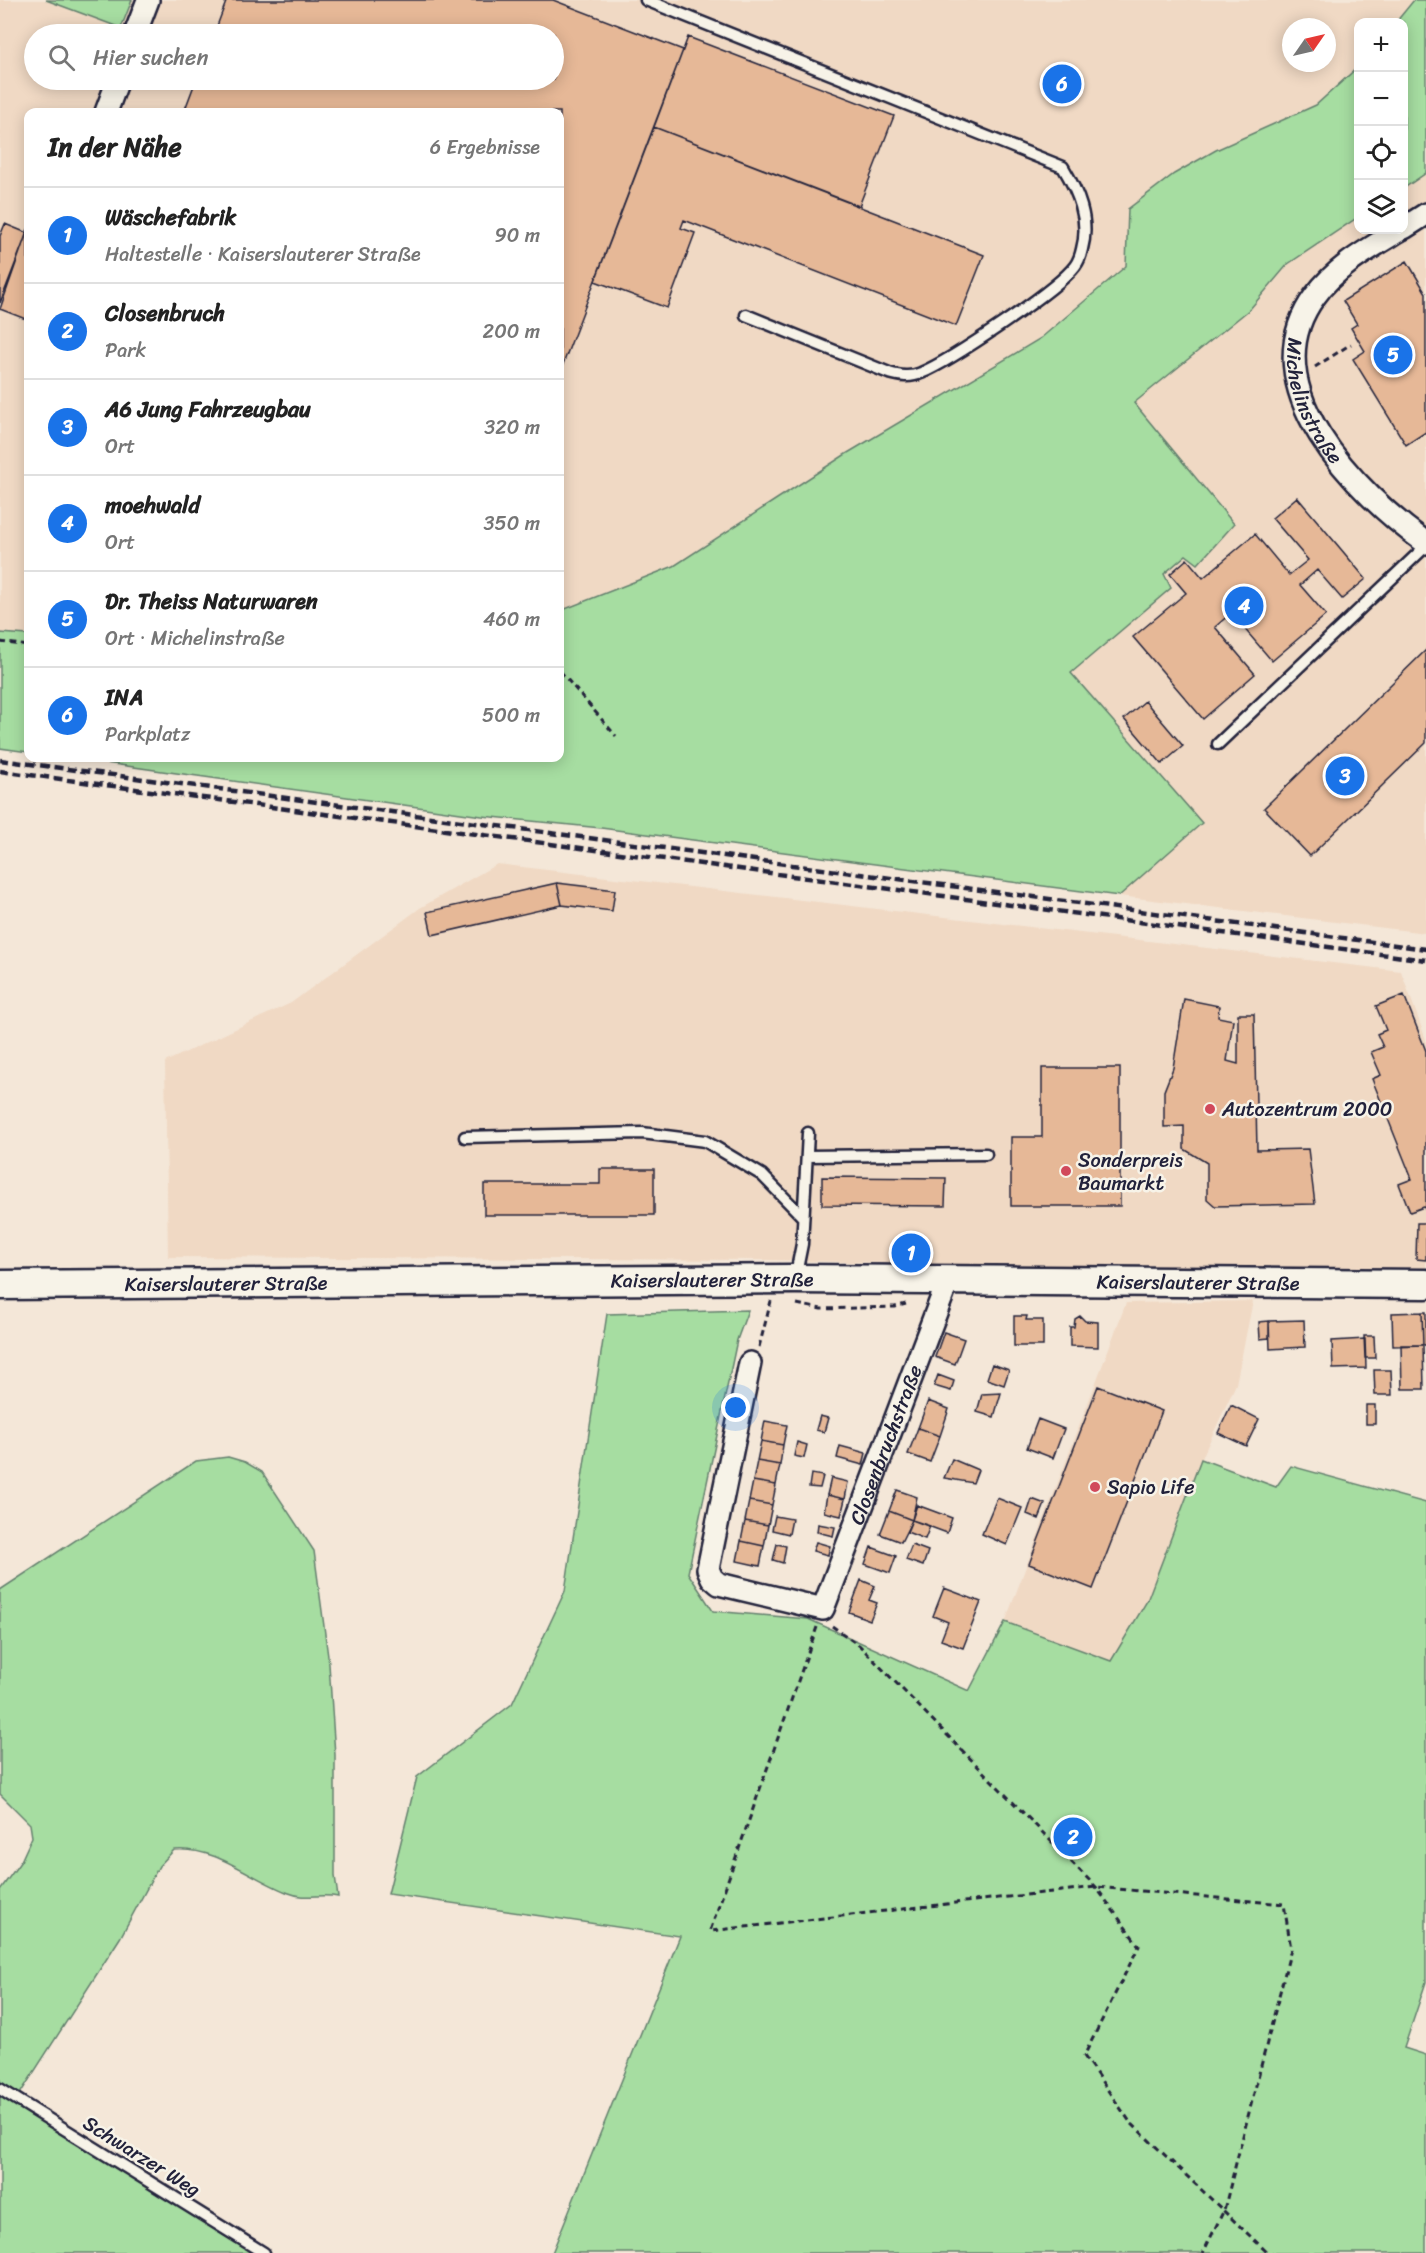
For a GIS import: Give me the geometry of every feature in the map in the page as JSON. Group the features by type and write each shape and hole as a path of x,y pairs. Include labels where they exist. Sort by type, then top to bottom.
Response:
{"main road":[{"name":"Kaiserslauterer Straße","path":"0,1285 789,1294 1426,1284"}],"street":[{"path":"139,24 148,0"},
{"path":"108,108 114,90"},
{"name":"Michelinstraße","path":"1408,225 1426,214"},
{"name":"Michelinstraße","path":"1394,234 1349,261 1330,277 1313,298 1301,320 1297,337 1297,379 1308,413 1349,475 1374,502 1426,544"},
{"name":"Closenbruchstraße","path":"822,1613 945,1290"},
{"path":"750,1363 708,1569 712,1578 719,1584 822,1613"}],"lane":[{"path":"646,0 1064,167 1075,187 1082,208 1084,235 1082,251 1075,266 1052,287 1011,316 945,360 919,374 903,377 889,373 746,315"},
{"path":"1218,744 1426,544"},
{"path":"465,1137 642,1133 705,1141 762,1174 803,1217"},
{"path":"789,1294 802,1244 808,1133"},
{"path":"807,1156 986,1154"},
{"name":"Schwarzer Weg","path":"0,2089 264,2253"}],"path":[{"path":"1297,379 1351,344"},
{"path":"0,642 24,645"},
{"path":"564,676 616,736"},
{"path":"771,1301 789,1294 821,1309 895,1307 945,1290"},
{"path":"771,1301 789,1294"},
{"path":"750,1363 757,1357 771,1301"},
{"path":"1203,2253 1224,2210 1291,1949 1284,1904 1096,1887 710,1931 822,1613 860,1646 1096,1887 1139,1946 1084,2056 1130,2122 1224,2210 1269,2253"}],"shaded area":[{"path":"0,0 46,0 109,24 24,24 24,90 564,90 564,24 122,24 132,0 1414,0 1399,18 1354,18 1354,71 1316,105 1216,150 1174,174 1127,266 1041,338 846,454 674,566 564,609 564,108 24,108 24,635 0,633"},
{"path":"1426,173 1426,933 1119,896 1202,823 1071,673 1170,588 1164,574 1186,555 1197,564 1233,524 1134,403 1250,309 1288,264 1354,220 1354,234 1408,234 1408,185"},
{"path":"497,864 1401,971 1426,1040 1426,1270 1130,1269 766,1260 168,1257 165,1062 291,1003 420,908"},
{"path":"1253,1301 1236,1384 1201,1460 1147,1601 1111,1662 1005,1622 1126,1303"}],"green space":[{"path":"46,0 132,0 123,24 110,24"},
{"path":"1414,0 1426,0 1426,173 1408,185 1408,18 1399,18"},
{"path":"1354,71 1354,220 1288,264 1250,309 1134,403 1234,524 1198,564 1186,555 1164,574 1171,588 1071,673 1202,823 1119,896 601,828 482,816 98,762 564,762 564,609 674,566 846,454 1041,338 1126,266 1128,209 1174,174 1216,150 1316,105"},
{"path":"0,633 24,635 24,751 0,748"},
{"path":"748,1310 737,1340 688,1573 713,1611 808,1619 969,1691 1005,1622 1111,1661 1147,1601 1201,1459 1276,1487 1291,1466 1426,1503 1426,1982 1404,2048 1426,2055 1426,2253 552,2253 680,1936 388,1894 417,1777 512,1704 565,1591 607,1314"},
{"path":"228,1457 245,1462 262,1472 314,1551 329,1664 335,1755 335,1876 338,1897 295,1895 219,1858 189,1850 174,1850 159,1866 120,1938 18,2097 0,2085 0,1890 21,1861 32,1837 30,1824 0,1794 0,1590 196,1461"},
{"path":"0,2091 254,2253 0,2253"}],"building":[{"path":"221,0 553,0 683,50 564,362 564,108 186,108 192,90 564,90 564,24 218,24 226,2"},
{"path":"688,37 894,116 859,206 654,127"},
{"path":"654,127 984,255 956,326 684,220 681,228 695,233 667,308 595,281"},
{"path":"5,224 24,232 24,241 0,303 0,236"},
{"path":"24,240 24,318 0,309"},
{"path":"1407,261 1426,293 1426,432 1406,445 1353,359 1365,351 1351,328 1357,324 1343,301"},
{"path":"1297,497 1366,579 1342,599 1317,570 1300,585 1326,615 1272,661 1231,613 1215,627 1255,674 1203,719 1133,637 1186,593 1170,574 1187,559 1203,578 1255,534 1289,575 1308,560 1272,518"},
{"path":"1426,650 1426,743 1310,856 1264,808"},
{"path":"1145,701 1183,746 1162,764 1124,719"},
{"path":"557,883 615,890 612,911 562,905"},
{"path":"557,883 562,905 432,935 427,912"},
{"path":"1404,995 1426,1051 1426,1211 1424,1207 1410,1212 1399,1184 1412,1179 1372,1079 1381,1075 1371,1052 1383,1047 1377,1034 1386,1030 1376,1006"},
{"name":"Autozentrum 2000","path":"1184,999 1219,1006 1218,1017 1233,1020 1227,1061 1238,1064 1238,1014 1254,1014 1257,1150 1308,1149 1315,1204 1215,1206 1207,1199 1207,1163 1184,1149 1184,1126 1164,1127 1164,1091 1173,1068"},
{"name":"Sonderpreis Baumarkt","path":"1042,1068 1120,1068 1120,1206 1011,1206 1011,1137 1042,1137"},
{"path":"600,1169 654,1169 654,1215 484,1215 484,1184 600,1184"},
{"path":"822,1177 946,1178 945,1206 822,1205"},
{"path":"1417,1223 1426,1223 1426,1260 1416,1259"},
{"path":"1422,1312 1423,1345 1393,1346 1392,1313"},
{"path":"1422,1312 1426,1312 1426,1345 1423,1345"},
{"path":"1014,1316 1027,1316 1026,1320 1043,1320 1043,1346 1014,1346"},
{"path":"1080,1316 1085,1321 1098,1322 1098,1347 1070,1346 1070,1327 1074,1327 1075,1319"},
{"path":"1304,1320 1305,1347 1270,1349 1269,1321"},
{"path":"1269,1321 1269,1338 1260,1339 1259,1322"},
{"path":"944,1332 964,1339 955,1364 935,1357"},
{"path":"1364,1336 1374,1336 1375,1358 1365,1358"},
{"path":"1365,1339 1366,1368 1333,1369 1332,1341"},
{"path":"1401,1345 1423,1345 1424,1389 1402,1389"},
{"path":"992,1364 1009,1370 1004,1385 987,1379"},
{"path":"1374,1370 1391,1370 1392,1395 1375,1395"},
{"path":"938,1375 954,1381 951,1391 934,1386"},
{"name":"Sapio Life","path":"1098,1386 1162,1411 1093,1589 1029,1564"},
{"path":"1001,1393 994,1417 977,1412 982,1394"},
{"path":"928,1401 949,1409 940,1436 918,1428"},
{"path":"1231,1405 1259,1419 1246,1446 1218,1433"},
{"path":"1366,1405 1375,1405 1375,1424 1366,1424"},
{"path":"820,1416 828,1418 824,1432 816,1430"},
{"path":"1038,1419 1064,1429 1053,1458 1027,1448"},
{"path":"765,1421 787,1425 783,1445 761,1441"},
{"path":"918,1428 940,1436 930,1462 908,1454"},
{"path":"761,1441 783,1445 780,1465 757,1461"},
{"path":"797,1442 807,1445 804,1458 794,1456"},
{"path":"840,1446 866,1453 863,1465 837,1458"},
{"path":"952,1459 978,1470 973,1483 944,1478"},
{"path":"757,1461 780,1465 776,1485 753,1481"},
{"path":"811,1474 823,1476 820,1488 809,1487"},
{"path":"831,1478 848,1482 845,1499 827,1495"},
{"path":"753,1481 776,1485 772,1505 749,1501"},
{"path":"897,1490 917,1497 912,1520 889,1511"},
{"path":"827,1495 845,1499 841,1516 824,1512"},
{"path":"997,1498 1022,1508 1007,1545 982,1534"},
{"path":"1032,1499 1045,1504 1039,1519 1027,1514"},
{"path":"749,1501 772,1505 768,1525 745,1521"},
{"path":"917,1505 952,1518 947,1533 912,1520"},
{"path":"889,1511 912,1520 901,1542 880,1534"},
{"path":"775,1516 792,1519 789,1534 772,1530"},
{"path":"912,1520 930,1526 925,1539 907,1532"},
{"path":"745,1521 768,1525 764,1546 741,1541"},
{"path":"818,1524 835,1527 833,1536 817,1532"},
{"path":"741,1541 764,1546 760,1566 737,1561"},
{"path":"816,1542 830,1546 828,1555 813,1551"},
{"path":"777,1544 786,1546 783,1563 773,1560"},
{"path":"912,1545 928,1551 923,1566 906,1560"},
{"path":"871,1547 896,1556 890,1573 865,1564"},
{"path":"861,1580 875,1586 869,1600 877,1603 870,1620 849,1612"},
{"path":"944,1588 981,1602 963,1648 941,1640 948,1622 933,1616"}],"railway":[{"path":"0,760 1426,949"},
{"path":"0,771 1426,960"}],"place":[{"name":"INA","path":"1062,84"},
{"name":"Dr. Theiss Naturwaren","path":"1393,355"},
{"name":"moehwald","path":"1244,606"},
{"name":"A6 Jung Fahrzeugbau","path":"1345,776"},
{"name":"Autozentrum 2000","path":"1210,1109"},
{"name":"Sonderpreis Baumarkt","path":"1066,1171"},
{"name":"Wäschefabrik","path":"911,1253"},
{"name":"Sapio Life","path":"1095,1487"},
{"name":"Closenbruch","path":"1073,1837"}]}
